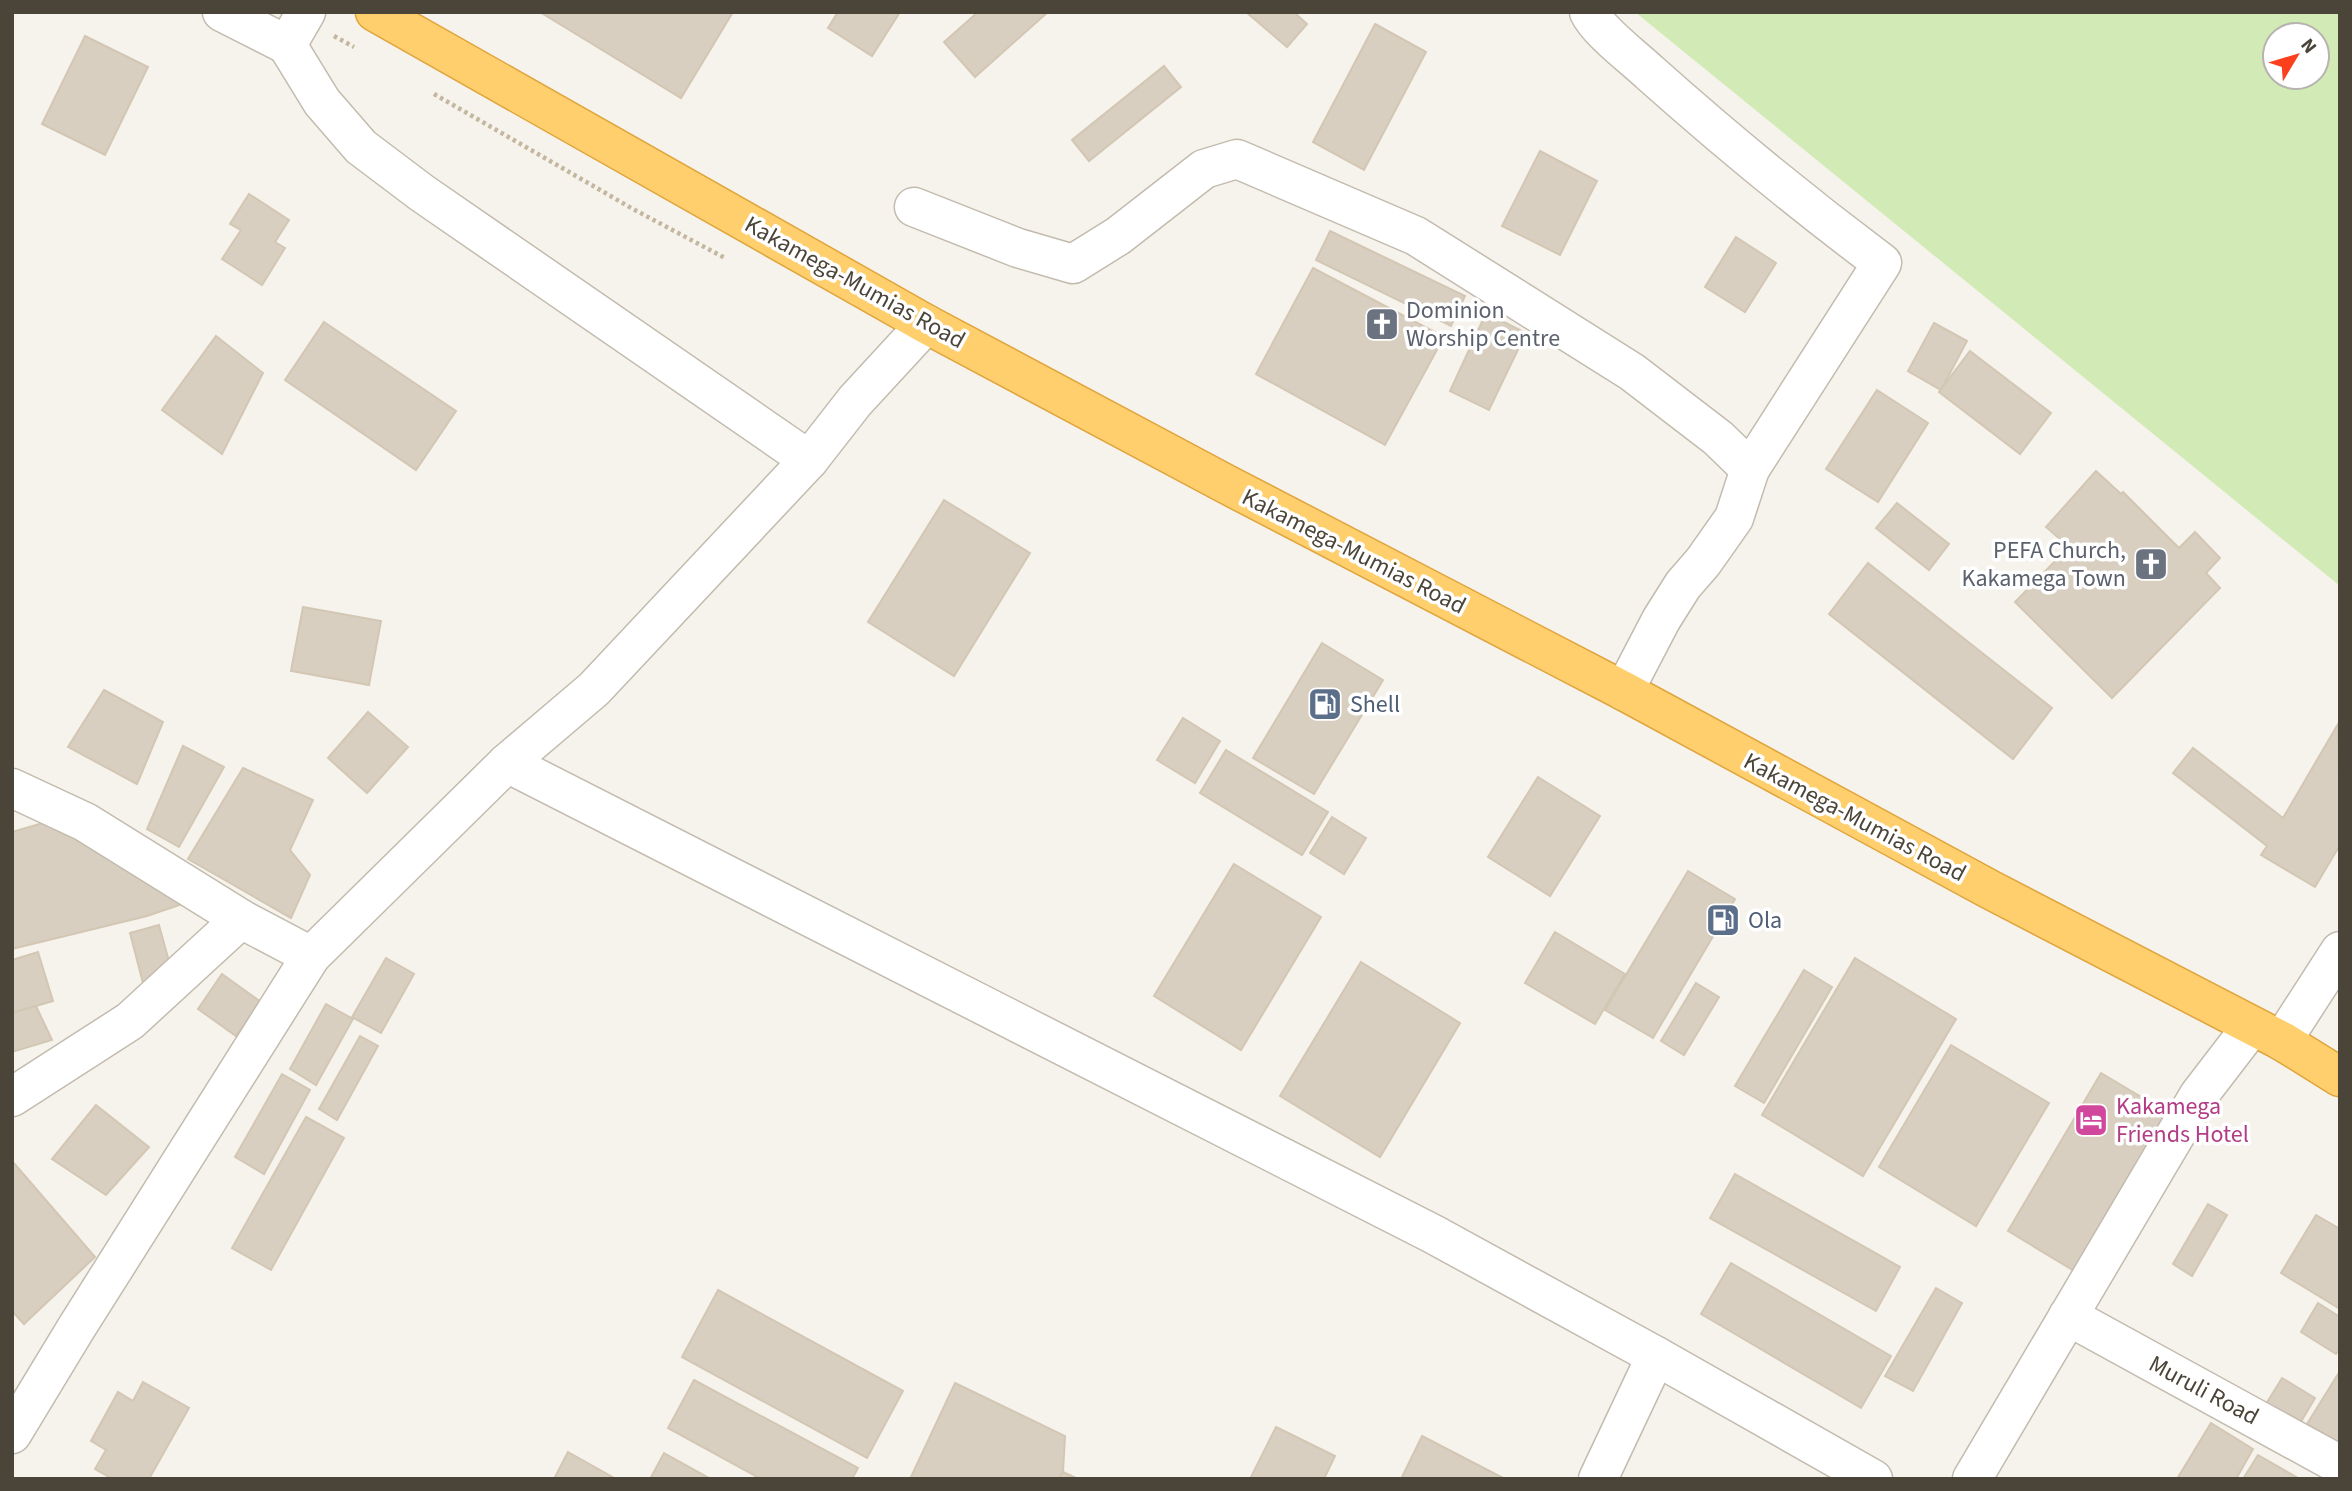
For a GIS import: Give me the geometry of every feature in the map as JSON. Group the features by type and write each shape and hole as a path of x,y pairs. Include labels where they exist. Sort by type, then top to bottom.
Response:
{"highway":[{"name":"Kakamega-Mumias Road","path":"375,12 926,324 1624,691 1989,889 2267,1033 2340,1077"}],"street":[{"path":"222,12 286,44 322,102 361,146 422,193 809,460"},
{"path":"286,44 306,12"},
{"path":"1589,12 1622,48 1686,105 1882,263 1750,468 1734,518 1666,612 1624,691"},
{"path":"914,207 1018,248 1073,264 1118,236 1204,169 1237,159 1416,236 1632,372 1718,438 1750,468"},
{"path":"12,1434 311,956 507,763 594,689 809,460 855,401 926,324"},
{"path":"507,763 1433,1234 1873,1479"},
{"path":"12,788 85,822 242,919 311,956"},
{"path":"12,1097 130,1021 242,919"},
{"path":"1972,1479 2199,1095 2267,1033 2340,951"},
{"name":"Muruli Road","path":"2068,1316 2340,1465"},
{"path":"1598,1479 1656,1356"}],"green space":[{"path":"1635,12 2340,12 2340,586"}],"building":[{"path":"540,12 733,12 681,98"},
{"path":"838,12 900,12 872,56 828,28"},
{"path":"978,12 1048,12 975,77 944,42"},
{"path":"1246,12 1294,12 1307,24 1287,47"},
{"path":"1375,24 1426,52 1364,170 1313,142"},
{"path":"85,36 148,67 105,155 42,124"},
{"path":"1164,66 1181,87 1089,161 1072,140"},
{"path":"1540,151 1597,181 1560,255 1502,226"},
{"path":"249,194 289,220 275,242 285,248 262,285 222,259 241,230 230,224"},
{"path":"1330,231 1465,296 1451,326 1316,260"},
{"path":"1736,237 1776,263 1745,312 1705,287"},
{"path":"1313,268 1444,337 1385,445 1256,374"},
{"path":"1486,313 1526,333 1489,410 1450,391"},
{"path":"324,322 456,411 416,470 285,380"},
{"path":"1934,323 1967,341 1941,390 1908,371"},
{"path":"216,336 263,373 222,454 162,410"},
{"path":"1970,351 2051,413 2020,454 1939,392"},
{"path":"1877,390 1928,423 1878,502 1826,469"},
{"path":"2096,471 2121,494 2123,492 2179,548 2195,532 2220,558 2206,573 2220,588 2112,698 2015,602 2069,547 2046,527"},
{"path":"944,500 1030,553 954,676 868,622"},
{"path":"1897,503 1949,544 1929,570 1876,528"},
{"path":"1868,563 2052,708 2013,759 1829,614"},
{"path":"303,607 381,621 369,685 291,671"},
{"path":"1322,643 1383,680 1314,794 1253,758"},
{"path":"104,690 163,722 137,784 68,747"},
{"path":"368,712 408,747 367,793 328,758"},
{"path":"1183,718 1220,741 1195,783 1157,760"},
{"path":"2338,724 2340,845 2315,887 2261,855 2267,846 2173,773 2193,748 2283,818"},
{"path":"183,746 224,767 179,847 147,829"},
{"path":"1226,750 1328,812 1302,855 1200,793"},
{"path":"243,768 313,800 290,850 310,875 291,918 188,859"},
{"path":"1538,777 1600,816 1550,896 1488,857"},
{"path":"1332,817 1366,838 1344,874 1310,853"},
{"path":"46,822 188,902 147,916 12,949 12,832"},
{"path":"1234,864 1321,917 1241,1050 1154,996"},
{"path":"1688,871 1735,899 1653,1038 1605,1010"},
{"path":"159,925 173,976 143,983 130,933"},
{"path":"1555,932 1625,974 1595,1024 1525,983"},
{"path":"38,952 53,1001 12,1013 12,960"},
{"path":"386,958 414,974 381,1033 352,1017"},
{"path":"1855,958 1956,1019 1863,1176 1762,1115"},
{"path":"1361,962 1460,1023 1380,1157 1280,1096"},
{"path":"1804,970 1832,987 1764,1103 1735,1086"},
{"path":"222,974 261,1002 236,1036 198,1009"},
{"path":"1696,983 1719,997 1684,1055 1661,1041"},
{"path":"326,1004 353,1019 316,1085 290,1069"},
{"path":"36,1006 52,1040 12,1052 12,1013"},
{"path":"360,1036 378,1046 337,1120 319,1109"},
{"path":"1951,1045 2049,1103 1976,1226 1879,1167"},
{"path":"2101,1073 2170,1114 2076,1272 2008,1231"},
{"path":"282,1074 310,1090 264,1174 235,1157"},
{"path":"96,1105 149,1147 106,1195 52,1159"},
{"path":"306,1117 344,1138 271,1270 232,1248"},
{"path":"12,1161 95,1257 24,1324 12,1311"},
{"path":"1735,1174 1900,1267 1876,1311 1710,1218"},
{"path":"2208,1204 2227,1215 2192,1276 2173,1264"},
{"path":"2316,1215 2340,1229 2340,1309 2281,1273"},
{"path":"1731,1263 1891,1356 1861,1408 1701,1314"},
{"path":"1936,1288 1962,1303 1913,1391 1885,1376"},
{"path":"718,1290 903,1391 867,1458 682,1357"},
{"path":"2318,1303 2340,1317 2340,1349 2336,1354 2301,1332"},
{"path":"2340,1371 2340,1444 2307,1424"},
{"path":"2282,1378 2315,1398 2299,1425 2266,1404"},
{"path":"694,1380 858,1468 852,1479 761,1479 668,1428"},
{"path":"143,1382 189,1408 149,1479 113,1479 95,1469 106,1450 91,1441 118,1392 133,1401"},
{"path":"955,1383 1065,1436 1063,1472 1059,1479 910,1479"},
{"path":"2211,1423 2253,1449 2236,1479 2177,1479"},
{"path":"1276,1427 1335,1456 1324,1479 1250,1479"},
{"path":"1422,1436 1505,1479 1401,1479"},
{"path":"568,1452 616,1479 554,1479"},
{"path":"664,1453 711,1479 650,1479"},
{"path":"2258,1455 2298,1478 2243,1479"},
{"path":"1063,1472 1078,1479 1059,1479"}],"place":[{"name":"Dominion Worship Centre","path":"1382,324"},
{"name":"PEFA Church, Kakamega Town","path":"2151,564"},
{"name":"Shell","path":"1325,704"},
{"name":"Ola","path":"1723,920"},
{"name":"Kakamega Friends Hotel","path":"2091,1120"}]}
